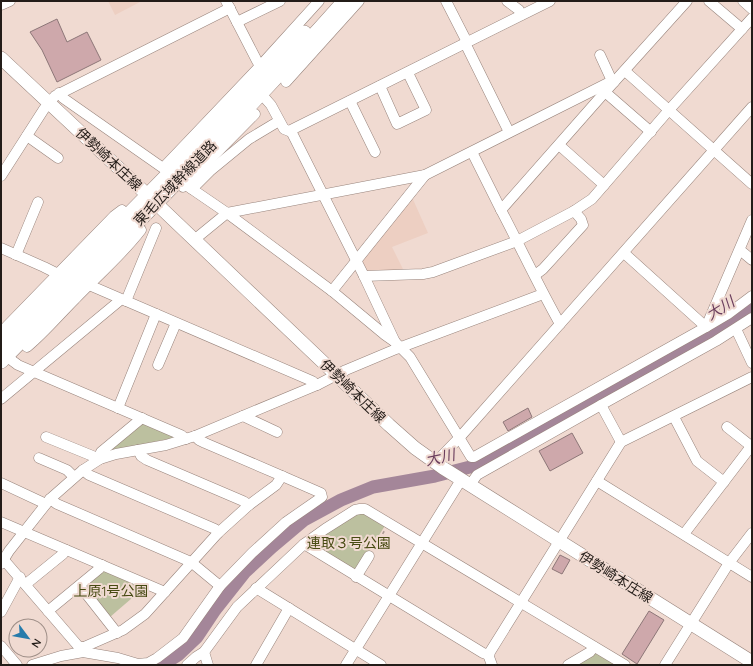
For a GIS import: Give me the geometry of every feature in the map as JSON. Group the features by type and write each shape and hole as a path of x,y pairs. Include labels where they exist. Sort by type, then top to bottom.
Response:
{"highway":[{"name":"東毛広域幹線道路","path":"297,48 333,1"},
{"name":"東毛広域幹線道路","path":"196,148 220,138 258,90 297,48 345,1"},
{"name":"東毛広域幹線道路","path":"2,348 57,304 121,238 152,199 221,121 258,90"},
{"name":"東毛広域幹線道路","path":"2,348 65,273 152,199"}],"main road":[{"name":"伊勢崎本庄線","path":"1,58 152,199 403,438 439,466 752,662"}],"street":[{"path":"1,5 10,1"},
{"path":"237,22 268,4 280,1"},
{"path":"316,49 297,48 298,33 309,5 319,1"},
{"path":"286,82 359,1"},
{"path":"446,1 509,132"},
{"path":"507,1 519,10 521,15"},
{"path":"258,90 271,105 286,131 291,131 550,1"},
{"path":"709,1 742,29"},
{"path":"743,1 752,9"},
{"path":"194,240 227,213 425,175 613,81 625,71 684,2"},
{"path":"1,175 49,103 59,93 228,5 256,61 260,66"},
{"path":"364,276 428,274 517,241 592,200 669,110 752,18"},
{"path":"59,93 63,98 163,168 196,148 228,100 303,19"},
{"path":"600,55 613,81"},
{"path":"625,71 752,184"},
{"path":"380,86 397,124 426,110 408,73"},
{"path":"501,210 613,81"},
{"path":"605,92 651,132"},
{"path":"221,121 228,100"},
{"path":"350,101 375,152"},
{"path":"439,466 460,437 715,151 752,107"},
{"path":"187,187 255,114"},
{"path":"187,187 210,171 249,139 279,121"},
{"path":"291,131 324,194 398,345"},
{"path":"220,138 238,132"},
{"path":"27,136 58,158"},
{"path":"559,145 604,185"},
{"path":"196,148 207,157 204,167"},
{"path":"472,152 535,275 543,294 560,324"},
{"path":"332,291 425,175"},
{"path":"187,187 227,213 332,291 398,345 410,357 472,457 706,327 728,314 752,296"},
{"path":"16,255 38,202"},
{"path":"122,210 114,216 65,273 34,298 7,326 2,348 18,365 118,408 191,437 282,476 321,493 322,497 286,522 252,553 220,586 183,638 157,658 138,664 79,647 23,581 2,562 48,502 74,477 100,459 116,454 166,445 191,437 318,385 398,345 543,294"},
{"path":"535,275 543,269 582,224 581,219 574,211"},
{"path":"706,327 752,220"},
{"path":"1,398 118,302 123,300 156,228"},
{"path":"27,347 109,265 141,230"},
{"path":"109,265 121,238"},
{"path":"1,248 44,267 65,273"},
{"path":"740,250 752,260"},
{"path":"624,253 706,327"},
{"path":"89,285 312,381 318,385"},
{"path":"27,318 28,310 34,298"},
{"path":"57,304 74,299"},
{"path":"118,408 156,314"},
{"path":"346,665 422,544 464,481 736,329 752,318"},
{"path":"158,365 176,323"},
{"path":"736,329 752,363"},
{"path":"492,665 489,655 621,442 752,377"},
{"path":"601,405 621,442"},
{"path":"243,416 277,432"},
{"path":"674,417 697,461 724,482"},
{"path":"100,459 101,452 142,418"},
{"path":"684,534 752,446 727,427"},
{"path":"46,437 100,459"},
{"path":"138,450 141,456 148,460 243,501 248,505"},
{"path":"39,458 67,470 74,477"},
{"path":"83,470 89,475 215,529 218,533"},
{"path":"32,665 84,649 117,633 145,614 218,533 248,505 276,485 282,476"},
{"path":"597,481 752,577"},
{"path":"1,483 48,502 57,504 192,562 220,586"},
{"path":"187,665 204,652 237,607 304,544 355,510 360,509 365,509 389,523 625,665"},
{"path":"1,522 165,592"},
{"path":"666,665 729,563 752,533"},
{"path":"304,544 356,577 483,653 489,655"},
{"path":"1,612 23,581 63,554 66,550"},
{"path":"356,577 369,556"},
{"path":"48,611 80,586 102,565"},
{"path":"80,586 117,633"},
{"path":"256,588 381,665"},
{"path":"256,665 289,608"},
{"path":"1,646 17,665"},
{"path":"568,665 590,652 594,647"},
{"path":"204,652 208,665"}],"path":[{"path":"369,556 389,523"}],"shaded area":[{"path":"108,1 142,1 115,15"},
{"path":"411,195 428,233 392,247 404,271 368,272 365,270 360,261"}],"green space":[{"path":"141,421 177,437 105,452"},
{"name":"連取３号公園","path":"360,512 386,524 356,572 311,545 312,542"},
{"name":"上原1号公園","path":"103,570 146,586 110,617 85,588 86,583"},
{"path":"594,653 598,653 618,665 575,665"}],"building":[{"path":"57,19 67,42 87,32 101,60 57,82 42,50 30,32"},
{"path":"528,408 532,417 508,431 503,422"},
{"path":"572,433 583,453 550,471 539,451"},
{"path":"560,555 570,560 562,574 552,569"},
{"path":"649,611 664,620 637,664 622,654"}],"waterway":[{"name":"大川","path":"162,665 178,655 197,637 215,610 245,572 304,520 341,500 373,487 435,476 470,467 580,404 683,350 752,306"}]}
